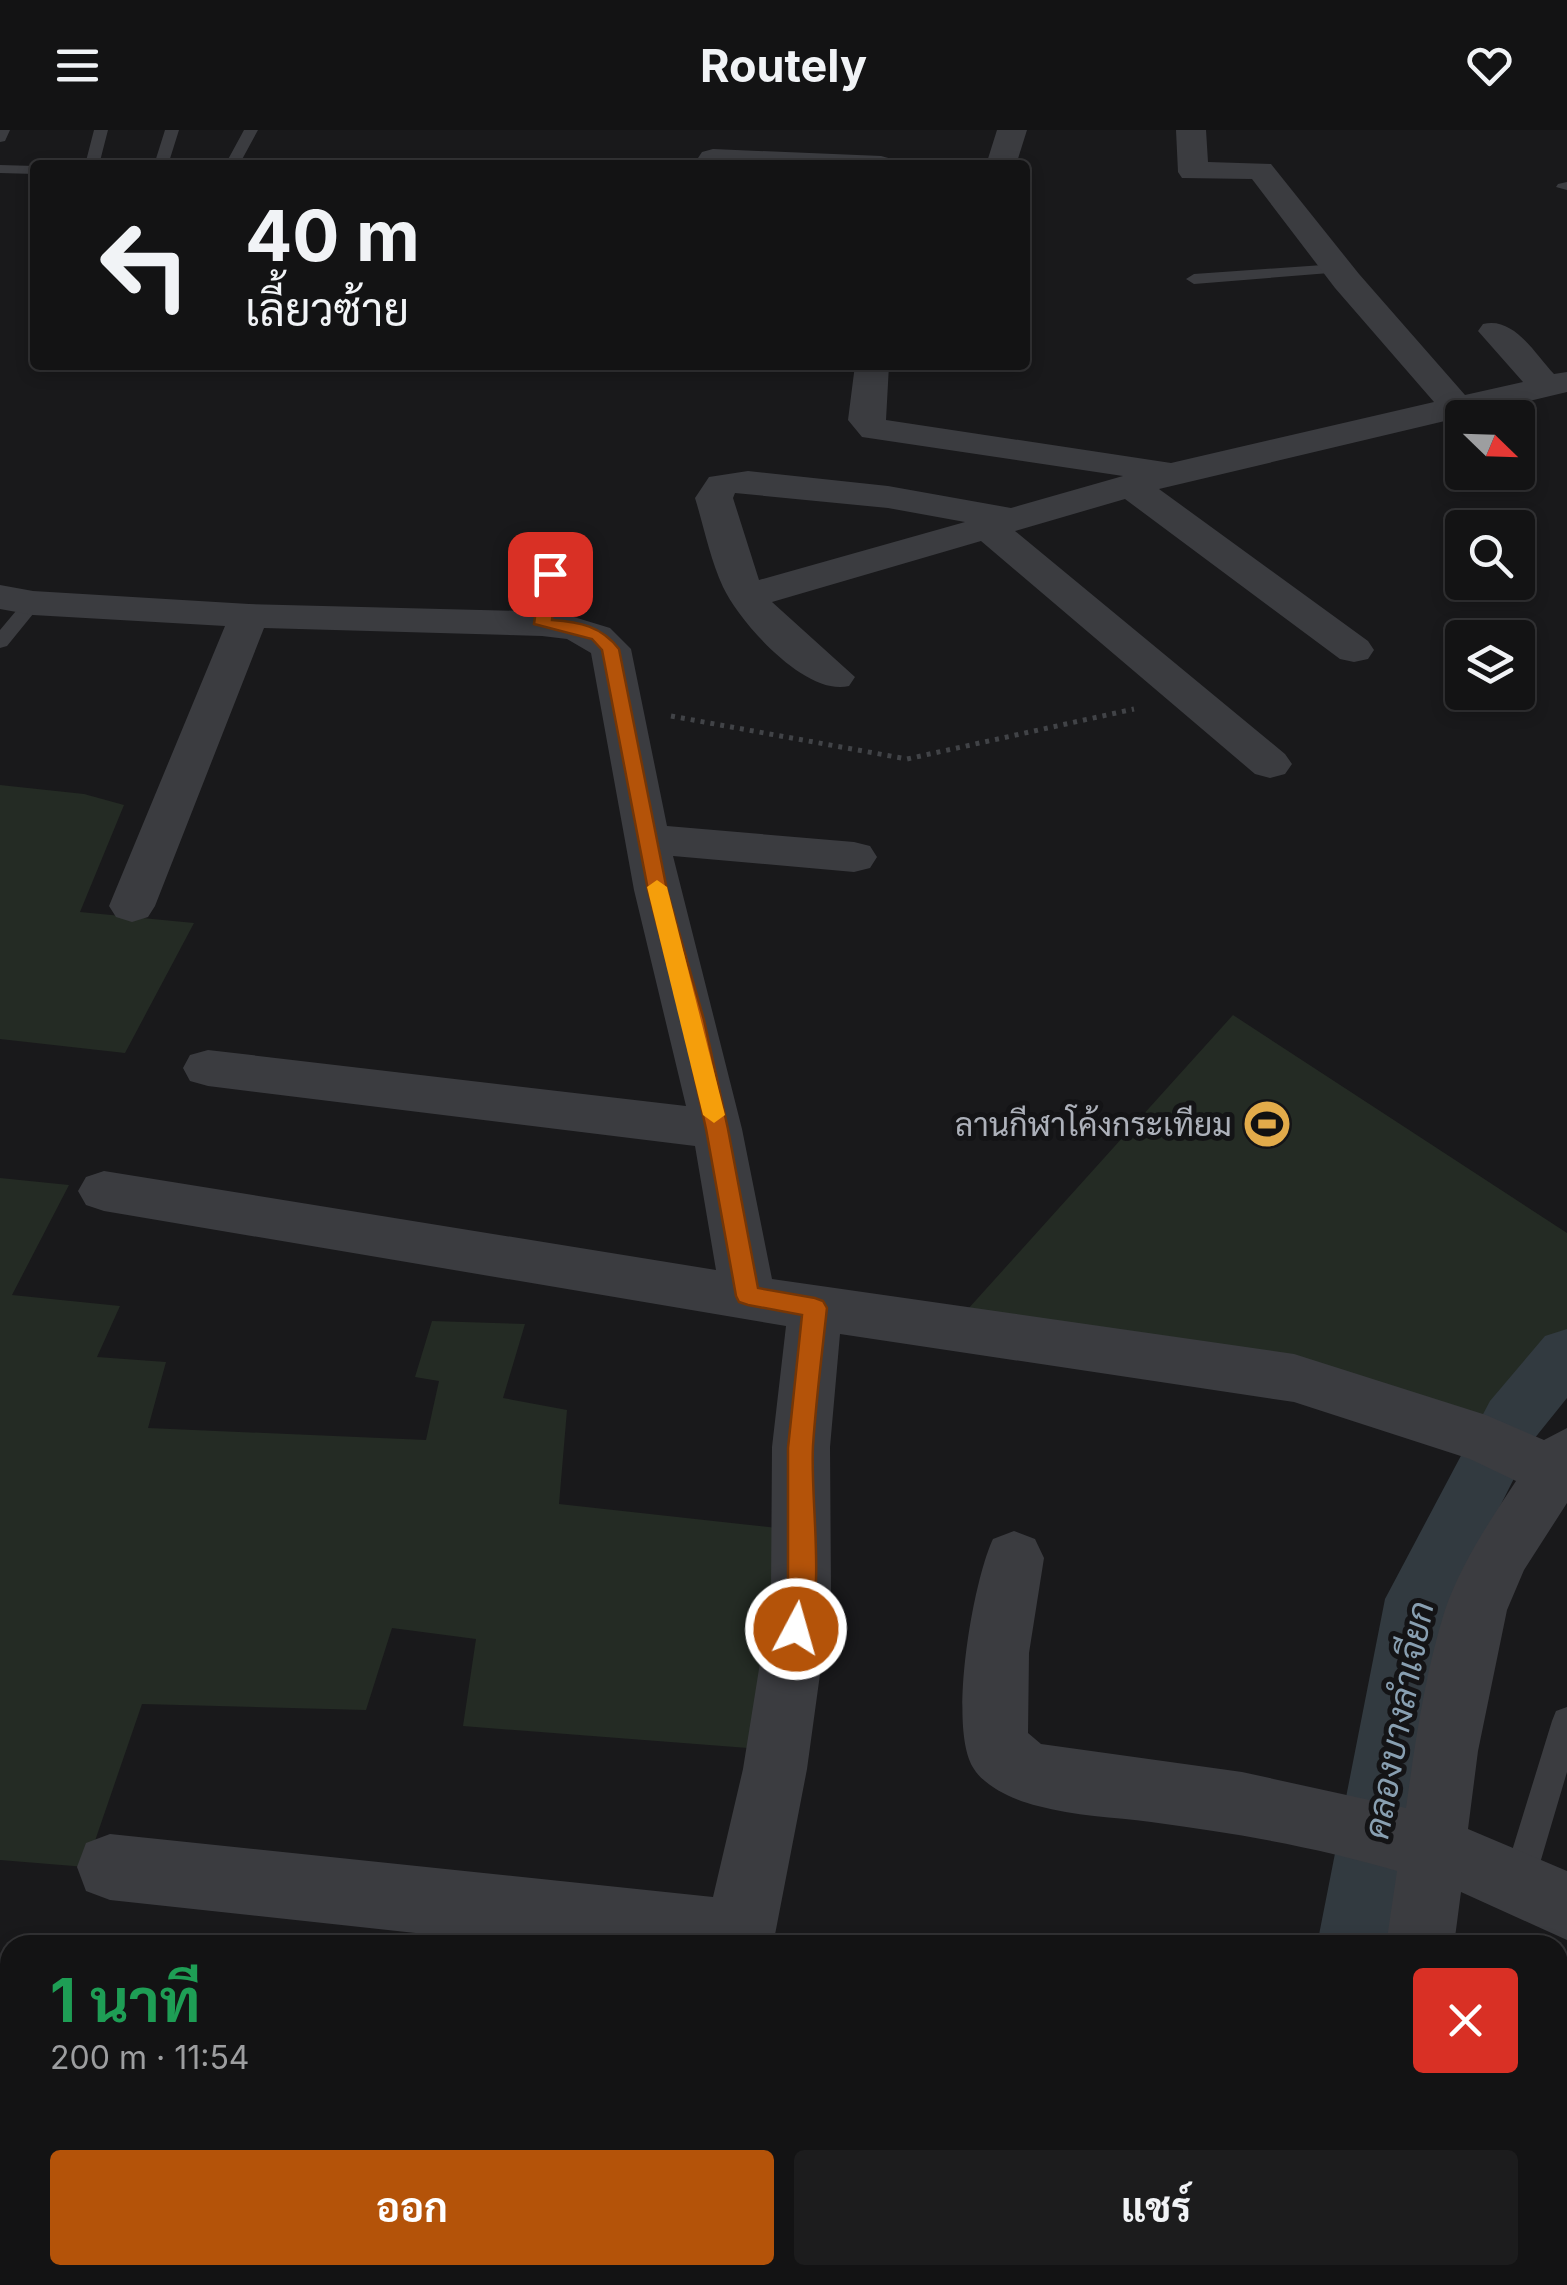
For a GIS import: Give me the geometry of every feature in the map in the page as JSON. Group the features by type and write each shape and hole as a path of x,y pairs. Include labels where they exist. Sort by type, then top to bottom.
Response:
{"street":[{"path":"1003,160 1012,130"},
{"path":"1191,130 1193,172 1260,170 1337,269 1451,400"},
{"path":"713,158 761,160"},
{"path":"1495,331 1557,384"},
{"path":"871,370 866,420 876,429 1178,472"},
{"path":"1487,400 1557,384"},
{"path":"748,596 1178,472 1445,410"},
{"path":"834,677 764,618 748,596 737,576 714,498 716,488 725,482 888,498 999,522 1270,764"},
{"path":"1132,487 1354,650"},
{"path":"542,624 550,574"},
{"path":"16,600 249,616 542,624 574,627 598,636 610,649 647,838 717,1129 748,1296"},
{"path":"132,906 249,616"},
{"path":"647,838 854,857"},
{"path":"208,1068 717,1129"},
{"path":"104,1192 815,1308 1294,1378 1532,1455 1502,1553 1476,1610 1446,1751 1401,1838 1418,1935"},
{"path":"741,1935 776,1769 801,1594 800,1448 815,1308"},
{"path":"1014,1558 1000,1630 993,1718 997,1748 1022,1768 1038,1775 1262,1805 1401,1838 1543,1893"},
{"path":"110,1867 705,1935"}],"lane":[{"path":"0,138 2,130"},
{"path":"93,160 102,130"},
{"path":"163,160 172,130"},
{"path":"235,160 251,130"},
{"path":"0,169 30,170"},
{"path":"1194,278 1337,269"},
{"path":"0,642 16,600"},
{"path":"1543,1893 1567,1721"}],"path":[{"path":"623,707 907,759 1190,696"}],"shaded area":[{"path":"0,785 84,794 124,805 80,912 194,923 125,1053 0,1039"},
{"name":"ลานกีฬาโค้งกระเทียม","path":"1233,1015 1567,1233 1567,1331 1488,1437 959,1319"},
{"path":"0,1178 69,1185 12,1295 120,1306 97,1357 166,1362 148,1428 426,1440 439,1381 415,1377 432,1321 525,1324 503,1398 567,1410 559,1504 777,1528 761,1749 463,1726 476,1639 392,1628 366,1710 142,1704 86,1867 0,1860"}],"waterway":[{"name":"คลองบางลำเจียก","path":"1356,1935 1418,1599 1512,1420 1567,1354"}],"slow traffic":[{"path":"657,887 714,1115"}],"place":[{"name":"ลานกีฬาโค้งกระเทียม","path":"1267,1124"}],"route":[{"path":"550,574 542,624 574,627 598,636 610,649 658,890 717,1129 748,1296 815,1308 800,1448 801,1594 796,1629"}]}
